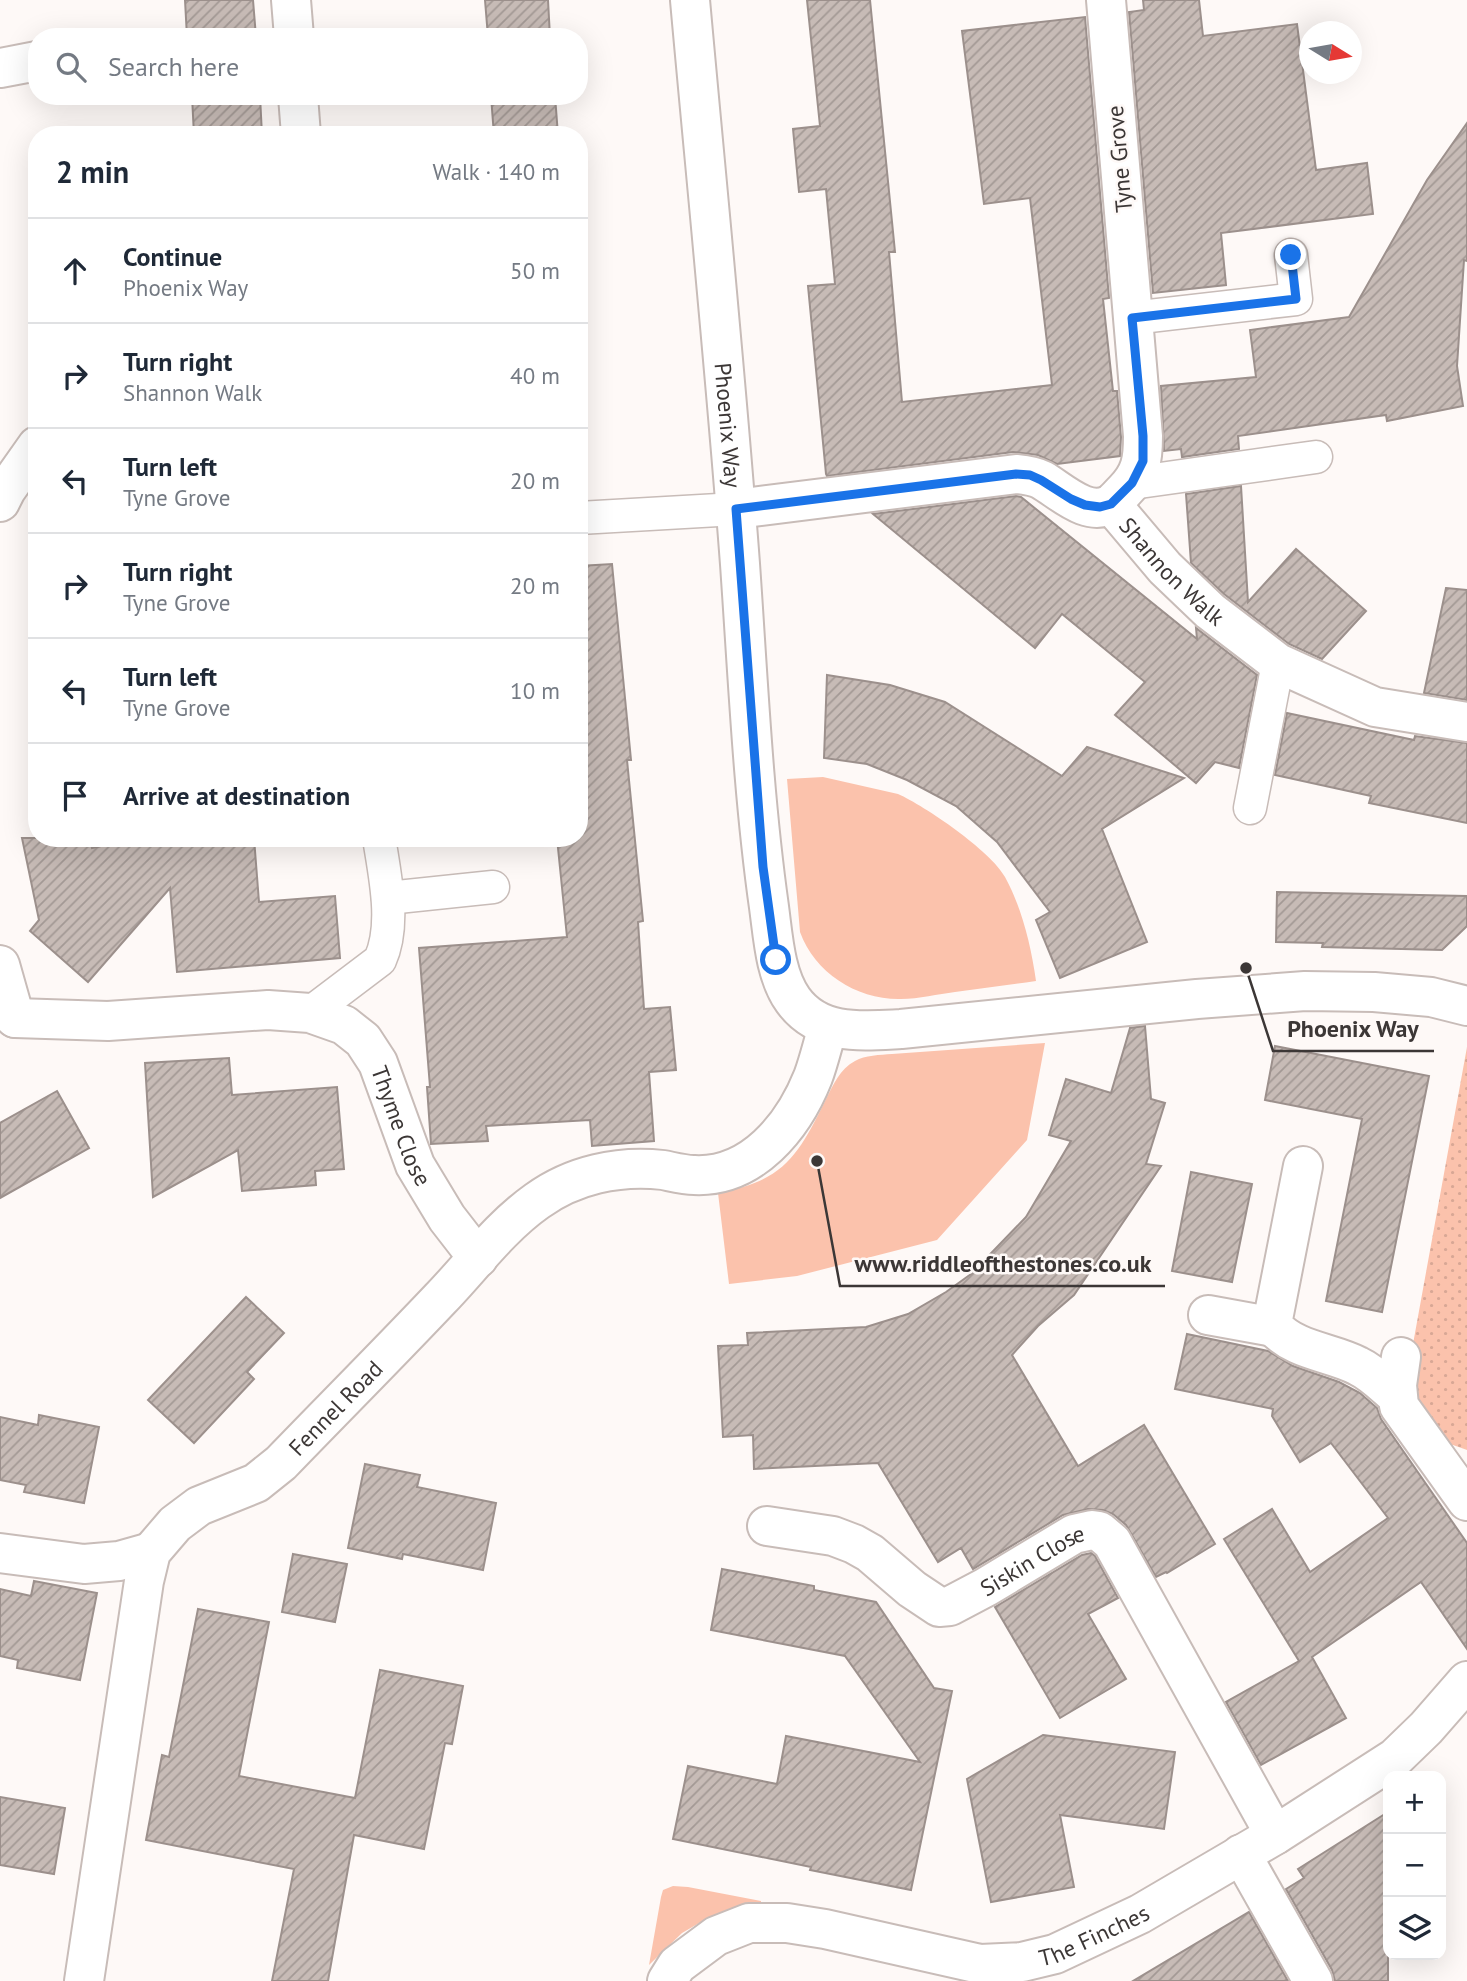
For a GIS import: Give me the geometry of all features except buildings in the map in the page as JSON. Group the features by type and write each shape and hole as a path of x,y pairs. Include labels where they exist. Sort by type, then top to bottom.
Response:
{"street":[{"path":"291,0 293,28"},
{"name":"Phoenix Way","path":"690,0 736,509 763,867 776,960 792,999 805,1014 828,1027 860,1031 1305,991 1374,992 1431,997 1467,1006"},
{"name":"Tyne Grove","path":"1106,0 1143,436 1143,461 1121,494"},
{"path":"0,68 28,63"},
{"path":"299,105 300,126"},
{"path":"2,492 28,458"},
{"name":"Shannon Walk","path":"736,509 1016,474 1030,475 1085,505 1100,507 1121,494 1165,568 1210,611 1278,663 1375,707 1467,722"},
{"path":"0,965 7,1025"},
{"name":"Thyme Close","path":"7,1025 268,1010 310,1013 344,1025 363,1040 378,1063 415,1165 447,1218 478,1258"},
{"name":"Fennel Road","path":"84,1981 144,1581 151,1552 175,1524 199,1506 256,1483 281,1463 516,1216 540,1199 570,1182 599,1173 634,1169 694,1175 720,1173 739,1167 778,1137 794,1114 812,1079 828,1027"},
{"path":"1274,1327 1273,1319 1303,1166"},
{"path":"1208,1314 1274,1327 1290,1341 1358,1366 1397,1396"},
{"path":"1401,1357 1397,1396 1399,1406 1467,1501"},
{"name":"Siskin Close","path":"767,1526 833,1536 854,1544 870,1553 912,1589 939,1607 950,1606 986,1587 1073,1534 1092,1530 1106,1535 1275,1835"},
{"path":"0,1553 84,1564 119,1561 151,1552"},
{"name":"The Finches","path":"667,1981 677,1965 716,1936 749,1923 787,1923 825,1929 980,1964 1022,1962 1055,1954 1140,1914 1275,1835 1395,1758 1426,1728 1467,1681"},
{"path":"1241,1854 1313,1981"}],"lane":[{"path":"1132,318 1296,299 1291,255"},
{"path":"1121,494 1316,457"},
{"path":"588,517 736,509"},
{"path":"1250,808 1278,663"},
{"path":"310,1013 380,960 387,940 388,898 380,847"},
{"path":"388,898 493,887"}],"shaded area":[{"path":"823,777 898,794 940,819 986,855 1005,877 1016,901 1036,981 901,999 869,995 840,981 827,971 807,947 800,932 787,779"},
{"path":"1045,1043 1027,1140 937,1240 797,1276 729,1284 718,1193 759,1181 786,1163 807,1136 838,1078 850,1064 878,1055"},
{"path":"1467,1047 1467,1450 1444,1445 1412,1398 1409,1366"},
{"path":"673,1886 761,1903 719,1914 701,1922 682,1933 649,1965 663,1890"}],"place":[{"name":"Phoenix Way","path":"1246,968"},
{"name":"www.riddleofthestones.co.uk","path":"817,1161"}],"route":[{"path":"776,960 763,867 736,509 1016,474 1030,475 1085,505 1100,507 1111,504 1132,483 1143,461 1132,318 1296,299 1291,255"}]}
